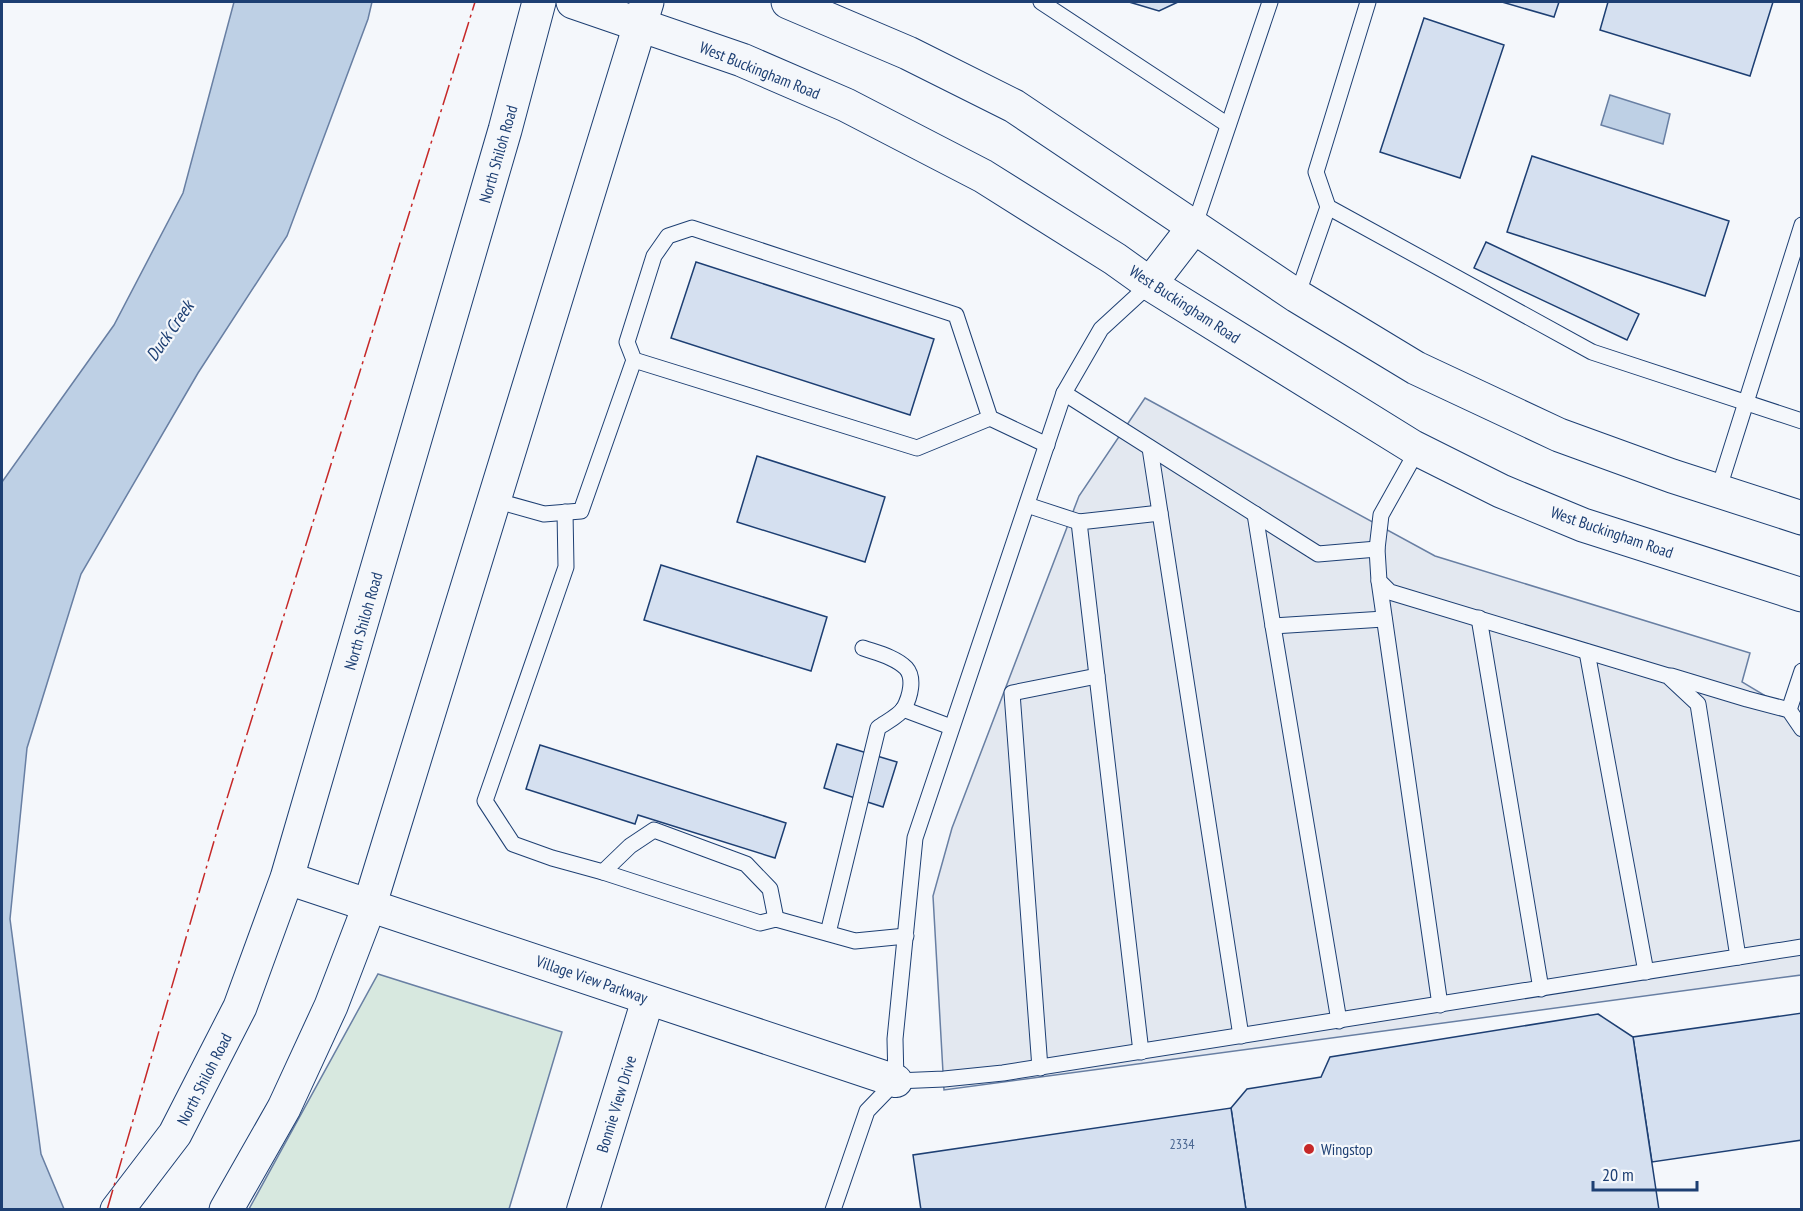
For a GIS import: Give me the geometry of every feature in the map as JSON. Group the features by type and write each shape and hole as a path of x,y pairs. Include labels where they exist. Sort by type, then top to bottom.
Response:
{"main road":[{"name":"North Shiloh Road","path":"117,1209 175,1134 240,1007 287,878 505,130 539,2"},
{"name":"West Buckingham Road","path":"573,2 644,13 742,60 846,105 983,176 1115,259 1150,284 1418,449 1501,491 1583,525 1802,595"},
{"path":"801,4 908,53 1014,106 1297,296 1416,368 1559,435 1802,518"},
{"path":"228,1206 284,1108 331,1006 370,904 644,13"},
{"path":"1150,284 1194,226"}],"street":[{"name":"Village View Parkway","path":"287,878 896,1081"},
{"name":"Bonnie View Drive","path":"583,1209 648,999"}],"lane":[{"path":"1041,2 1228,125"},
{"path":"1194,226 1270,2"},
{"path":"1297,296 1328,207 1316,172 1368,2"},
{"path":"1328,207 1592,352 1802,421"},
{"path":"1718,491 1802,225"},
{"path":"494,500 544,514 581,511 634,360 627,342 654,256 668,236 692,228 956,315 990,418 1047,445"},
{"path":"896,1081 895,1039 915,838 1065,393 1101,329 1150,284"},
{"path":"634,360 917,448 990,418"},
{"path":"1065,393 1318,554 1377,549"},
{"path":"1150,448 1241,1036"},
{"path":"1418,449 1381,515 1377,549 1384,619 1440,1005"},
{"path":"1027,505 1079,522 1160,513"},
{"path":"565,512 566,567 485,801 513,844 760,923 776,920 855,940 906,936"},
{"path":"1255,513 1339,1021"},
{"path":"1079,522 1141,1052"},
{"path":"1379,581 1390,592 1668,676 1790,710 1802,729"},
{"path":"1479,618 1541,989"},
{"path":"1273,626 1384,619"},
{"path":"828,933 878,728 903,709 911,690 911,679 907,668 892,658 863,648"},
{"path":"1587,652 1646,972"},
{"path":"1790,710 1802,671"},
{"path":"1040,1068 1012,693 1097,676"},
{"path":"1668,676 1698,704 1738,957"},
{"path":"903,709 951,727"},
{"path":"603,872 630,846 654,830 746,864 770,889 776,920"},
{"path":"833,1209 867,1111 896,1081 944,1079 1040,1068 1802,947"}],"shaded area":[{"path":"1145,398 1435,556 1750,653 1742,682 1801,717 1801,975 944,1090 933,896 952,828 1079,496"},
{"path":"378,974 562,1032 509,1209 249,1209"}],"water":[{"name":"Duck Creek","path":"234,2 372,2 368,19 287,236 198,373 81,574 27,748 10,919 41,1154 64,1209 2,1209 2,482 114,325 183,193"},
{"path":"1610,95 1670,114 1663,144 1601,125"}],"building":[{"path":"1129,2 1178,2 1159,11"},
{"path":"1502,2 1559,2 1554,17"},
{"path":"1608,2 1773,2 1750,76 1600,30"},
{"path":"1424,18 1504,45 1460,178 1380,152"},
{"path":"1532,156 1729,221 1705,296 1507,232"},
{"path":"1486,242 1639,314 1627,340 1474,268"},
{"path":"696,262 934,339 910,415 671,338"},
{"path":"757,456 885,497 865,562 737,522"},
{"path":"661,565 827,617 811,671 644,620"},
{"path":"837,744 897,762 883,807 824,788"},
{"path":"540,745 786,823 775,858 638,815 635,824 526,789"},
{"path":"1802,1013 1802,1140 1652,1162 1633,1037"},
{"path":"1598,1014 1633,1037 1659,1210 1246,1210 1231,1108 1247,1089 1321,1077 1330,1057"},
{"path":"1231,1108 1246,1210 921,1210 913,1155"}],"power":[{"path":"107,1210 219,824 475,2"}],"place":[{"name":"Wingstop","path":"1309,1149"}]}
